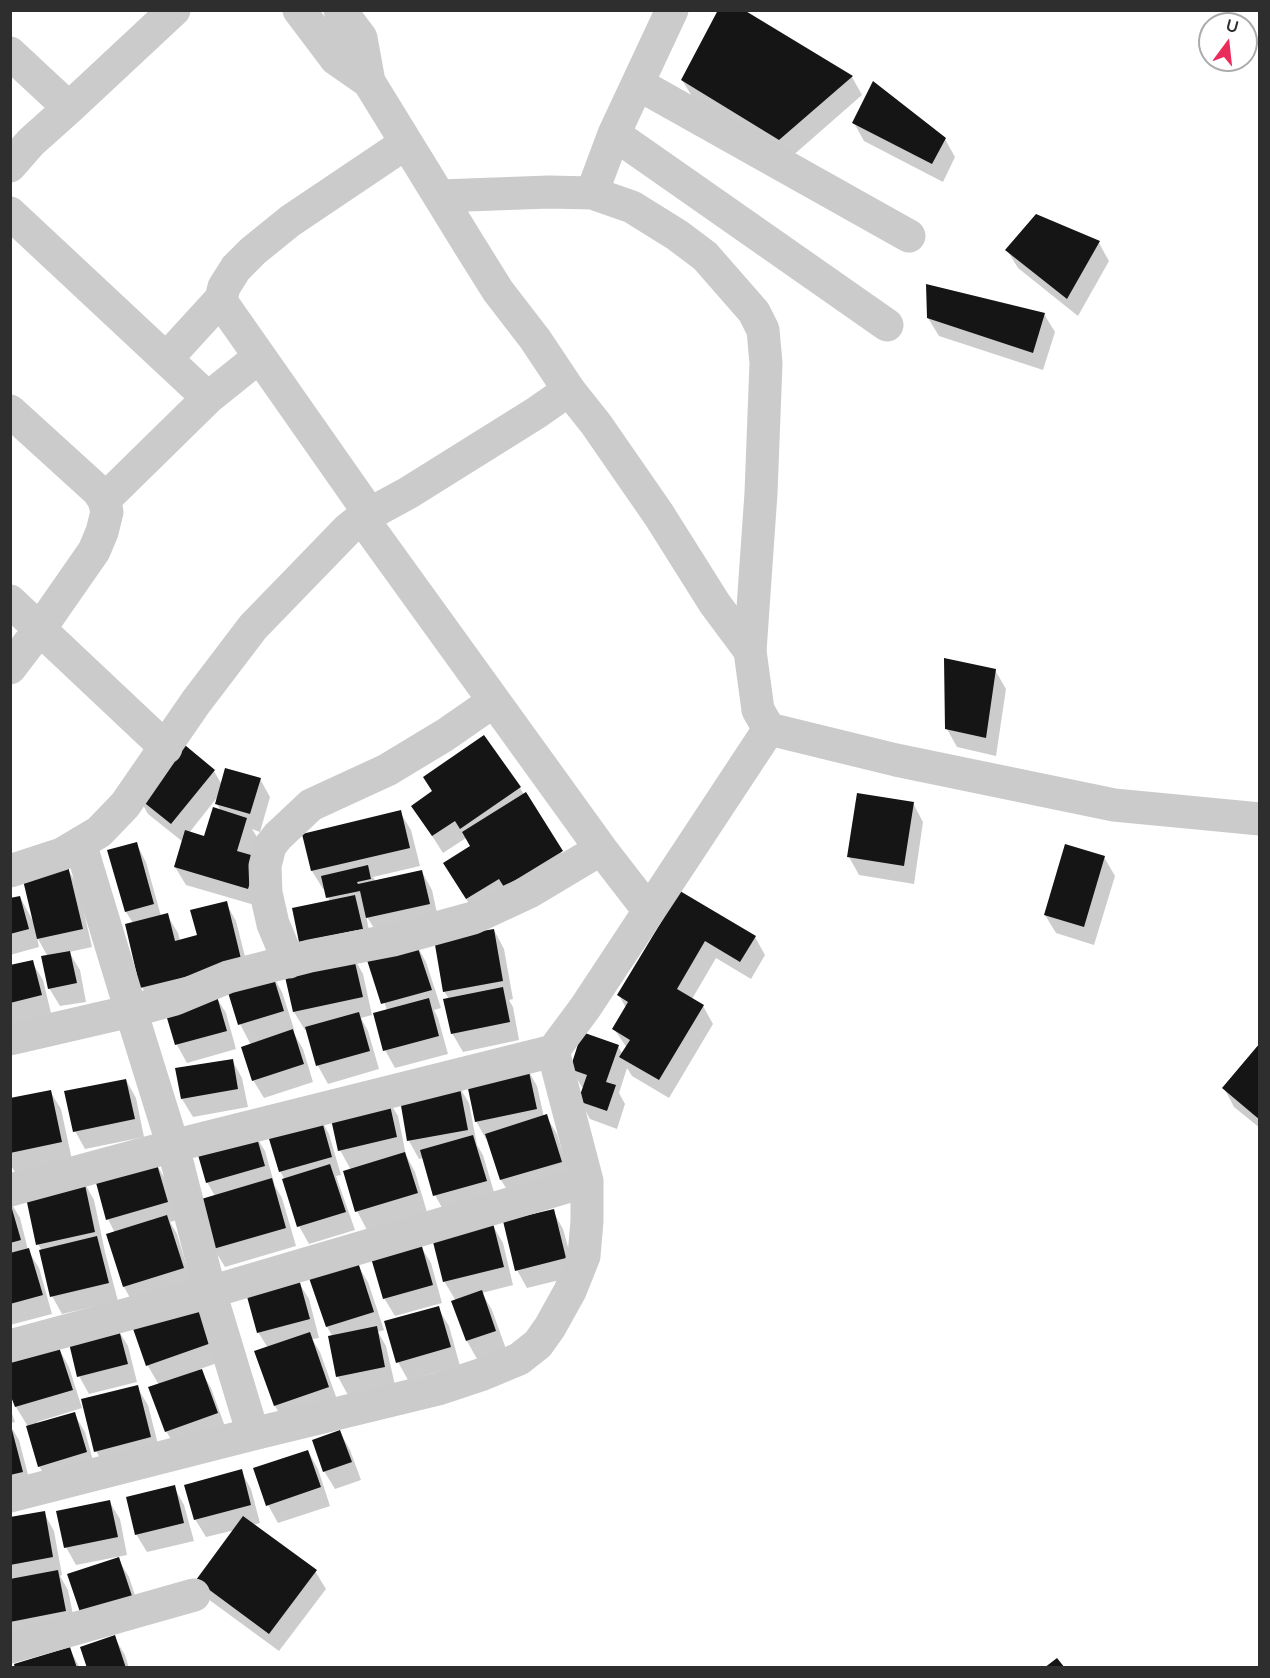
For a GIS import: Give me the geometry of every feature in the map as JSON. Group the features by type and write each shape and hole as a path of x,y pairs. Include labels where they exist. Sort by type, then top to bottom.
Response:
{"street":[{"path":"10,166 31,142 174,10"},
{"path":"299,10 336,59 369,82"},
{"path":"340,10 361,38 369,82 498,291 535,339 630,474 715,604 750,651"},
{"path":"592,193 614,134 672,10"},
{"path":"10,53 69,108"},
{"path":"638,84 909,236"},
{"path":"614,134 887,325"},
{"path":"167,358 221,299 224,287 236,268 253,251 290,221 406,142"},
{"path":"440,196 549,192 592,193 632,207 677,235 705,256 754,312 763,330 766,363 765,416 750,651 758,710 769,729 896,760 1114,805 1260,819"},
{"path":"10,213 208,398"},
{"path":"221,299 366,516 494,701 601,849 649,911"},
{"path":"104,500 208,398 259,357"},
{"path":"10,872 62,854 99,832 125,805 196,702 253,627 348,529 536,413 569,390"},
{"path":"10,411 98,491 104,500 107,512 102,532 93,551 10,668"},
{"path":"10,601 166,748"},
{"path":"289,962 273,924 266,893 266,866 270,846 311,805 387,770 446,735 494,701"},
{"path":"10,1190 173,1146 553,1051 585,1008 769,729"},
{"path":"80,843 173,1146 210,1292 253,1434"},
{"path":"10,1039 174,999 228,977 393,940 473,918 529,892 601,849"},
{"path":"10,1496 438,1389 519,1359 538,1344 570,1291 584,1256 587,1221 587,1181 553,1051"},
{"path":"10,1346 210,1292 587,1181"},
{"path":"10,1647 194,1595"}],"building":[{"path":"718,10 744,10 853,76 779,140 681,80"},
{"path":"873,81 946,138 932,164 852,123"},
{"path":"1036,214 1100,241 1067,299 1005,250"},
{"path":"926,284 1045,313 1033,353 927,318"},
{"path":"944,658 996,669 986,738 945,729"},
{"path":"484,735 521,787 460,829 455,821 432,836 411,806 432,791 423,777"},
{"path":"180,741 215,770 171,824 136,796"},
{"path":"225,768 261,778 250,814 215,804"},
{"path":"526,792 563,851 504,887 499,879 466,899 443,863 470,846 462,832"},
{"path":"857,793 914,802 904,866 847,857"},
{"path":"213,807 247,818 237,851 258,857 248,889 174,867 185,830 204,836"},
{"path":"401,810 410,848 311,871 302,834"},
{"path":"137,842 154,904 125,912 107,850"},
{"path":"1065,844 1105,856 1084,927 1044,915"},
{"path":"368,865 371,879 357,882 358,884 422,870 430,904 366,918 360,891 326,898 321,876"},
{"path":"68,866 83,929 37,939 22,876"},
{"path":"680,891 756,936 740,962 705,941 677,989 704,1005 659,1080 619,1057 630,1040 612,1029 628,1002 617,995"},
{"path":"355,895 363,929 299,942 292,908"},
{"path":"20,896 29,929 10,934 10,898"},
{"path":"227,901 242,963 140,988 125,924 168,913 175,941 197,935 190,910"},
{"path":"494,929 503,981 443,992 434,939"},
{"path":"416,942 432,990 381,1004 366,957"},
{"path":"70,951 77,983 48,989 41,956"},
{"path":"353,954 363,997 293,1012 283,968"},
{"path":"33,960 42,995 10,1003 10,965"},
{"path":"272,972 284,1011 238,1025 226,986"},
{"path":"503,987 510,1022 451,1034 443,999"},
{"path":"216,993 227,1031 175,1045 164,1008"},
{"path":"429,998 439,1036 383,1051 373,1013"},
{"path":"359,1012 370,1051 316,1066 305,1027"},
{"path":"293,1029 304,1064 252,1081 241,1047"},
{"path":"582,1032 619,1045 606,1082 616,1085 607,1111 578,1101 587,1075 570,1069"},
{"path":"1260,1043 1260,1120 1222,1088"},
{"path":"233,1059 238,1089 181,1099 175,1068"},
{"path":"528,1067 537,1109 475,1122 466,1079"},
{"path":"126,1079 135,1119 73,1132 64,1091"},
{"path":"459,1083 468,1130 407,1141 399,1094"},
{"path":"51,1090 62,1142 10,1153 10,1098"},
{"path":"388,1096 397,1137 338,1151 329,1110"},
{"path":"320,1114 332,1157 279,1172 266,1129"},
{"path":"547,1114 562,1162 500,1180 485,1134"},
{"path":"255,1131 265,1166 206,1183 196,1148"},
{"path":"473,1135 487,1181 433,1196 420,1150"},
{"path":"405,1152 418,1193 355,1212 343,1171"},
{"path":"156,1161 168,1202 106,1220 95,1179"},
{"path":"330,1164 346,1212 297,1227 282,1179"},
{"path":"272,1178 286,1228 213,1249 198,1200"},
{"path":"84,1180 95,1232 36,1245 25,1193"},
{"path":"10,1202 21,1240 10,1243"},
{"path":"554,1209 566,1258 515,1271 503,1221"},
{"path":"167,1215 184,1268 123,1287 106,1234"},
{"path":"493,1223 504,1267 443,1282 432,1238"},
{"path":"97,1236 109,1283 50,1297 39,1250"},
{"path":"421,1243 433,1285 383,1299 371,1258"},
{"path":"29,1248 43,1295 10,1304 10,1253"},
{"path":"358,1262 374,1312 326,1327 309,1278"},
{"path":"299,1279 310,1319 257,1333 246,1293"},
{"path":"482,1290 496,1331 466,1341 451,1301"},
{"path":"201,1298 217,1341 146,1366 131,1323"},
{"path":"439,1306 451,1347 396,1363 384,1321"},
{"path":"118,1326 128,1364 77,1377 68,1339"},
{"path":"377,1326 385,1367 336,1377 328,1336"},
{"path":"310,1332 329,1387 274,1406 254,1351"},
{"path":"59,1347 73,1390 15,1407 10,1394 10,1362"},
{"path":"202,1369 218,1413 165,1432 148,1387"},
{"path":"138,1385 151,1437 94,1452 81,1399"},
{"path":"75,1412 87,1452 38,1467 26,1426"},
{"path":"10,1427 23,1472 10,1475"},
{"path":"340,1430 352,1462 323,1472 312,1440"},
{"path":"308,1450 321,1487 266,1506 253,1468"},
{"path":"242,1469 251,1505 194,1520 184,1485"},
{"path":"175,1485 184,1523 135,1535 126,1497"},
{"path":"110,1500 118,1537 64,1548 56,1511"},
{"path":"45,1511 53,1557 10,1565 10,1517"},
{"path":"243,1516 317,1570 269,1634 196,1580"},
{"path":"119,1557 133,1599 81,1615 67,1574"},
{"path":"58,1570 66,1611 10,1622 10,1579"},
{"path":"115,1635 126,1668 87,1668 80,1647"},
{"path":"70,1647 77,1668 15,1668 14,1664"},
{"path":"1057,1658 1065,1668 1044,1668"}]}
